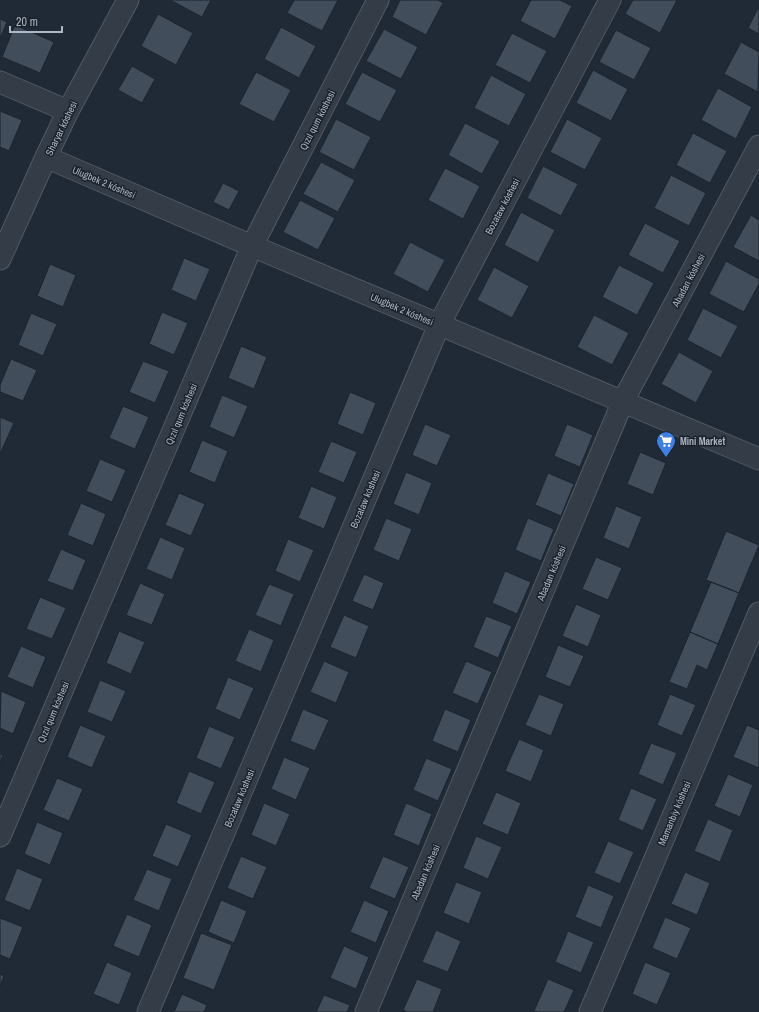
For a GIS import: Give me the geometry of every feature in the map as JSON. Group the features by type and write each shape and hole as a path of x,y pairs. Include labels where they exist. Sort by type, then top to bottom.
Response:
{"street":[{"name":"Sharyar kóshesi","path":"0,259 68,112 128,0"},
{"name":"Qızıl qum kóshesi","path":"0,836 252,246 378,0"},
{"name":"Bozataw kóshesi","path":"148,1012 439,325 610,0"},
{"path":"0,82 68,112"},
{"name":"Abadan kóshesi","path":"366,1012 623,401 759,146"},
{"name":"Uluǵbek 2 kóshesi","path":"46,157 252,246 759,459"},
{"name":"Mamanbiy kóshesi","path":"590,1012 759,613"}],"building":[{"path":"170,0 211,0 202,17"},
{"path":"294,0 338,0 322,31 287,13"},
{"path":"400,0 438,0 443,3 426,35 392,17"},
{"path":"531,0 560,0 572,6 555,39 520,21"},
{"path":"633,0 677,0 660,33 625,14"},
{"path":"759,6 759,34 748,28"},
{"path":"158,14 193,33 176,65 141,46"},
{"path":"0,19 7,22 0,39"},
{"path":"15,25 54,42 40,73 2,57"},
{"path":"281,27 316,46 299,78 264,59"},
{"path":"384,29 418,47 401,79 366,61"},
{"path":"616,30 651,48 634,80 599,62"},
{"path":"512,33 547,51 530,83 495,65"},
{"path":"741,42 759,52 758,92 724,74"},
{"path":"132,66 155,79 142,103 118,90"},
{"path":"593,70 628,89 611,121 576,103"},
{"path":"256,72 291,90 274,122 239,104"},
{"path":"362,72 397,90 380,122 345,104"},
{"path":"491,75 526,94 509,126 474,108"},
{"path":"718,88 752,107 736,139 701,120"},
{"path":"0,111 22,120 9,151 0,147"},
{"path":"336,119 371,137 354,170 319,152"},
{"path":"567,119 602,138 585,170 550,152"},
{"path":"465,123 500,141 482,174 448,155"},
{"path":"693,133 727,151 710,183 676,165"},
{"path":"321,162 355,180 338,212 303,194"},
{"path":"543,166 578,184 561,216 527,198"},
{"path":"445,168 480,186 463,219 428,200"},
{"path":"671,175 706,193 689,226 654,208"},
{"path":"223,183 239,191 229,210 213,202"},
{"path":"300,200 335,218 318,250 283,232"},
{"path":"521,212 555,230 538,263 504,245"},
{"path":"751,215 759,220 759,261 733,247"},
{"path":"645,223 680,241 663,273 628,255"},
{"path":"410,242 445,260 428,292 393,274"},
{"path":"184,258 210,269 196,301 171,290"},
{"path":"726,261 759,279 759,284 744,312 709,294"},
{"path":"50,264 76,275 63,307 37,296"},
{"path":"619,265 654,283 637,315 602,297"},
{"path":"494,267 529,286 512,318 477,300"},
{"path":"703,308 738,326 721,358 687,340"},
{"path":"162,312 188,323 174,355 149,344"},
{"path":"31,313 57,324 43,356 18,345"},
{"path":"594,315 629,333 612,365 577,347"},
{"path":"241,346 267,357 254,389 228,378"},
{"path":"679,352 713,371 696,403 661,384"},
{"path":"11,359 37,370 23,401 0,392 0,385"},
{"path":"143,361 169,371 155,403 129,392"},
{"path":"350,392 376,403 363,435 337,424"},
{"path":"222,395 248,406 234,438 209,427"},
{"path":"123,406 149,417 135,449 109,438"},
{"path":"0,417 14,423 0,454"},
{"path":"425,424 451,435 437,466 412,455"},
{"path":"567,424 593,435 580,467 554,456"},
{"path":"202,440 228,451 215,483 189,472"},
{"path":"331,441 357,452 344,483 318,472"},
{"path":"640,452 666,463 653,495 627,484"},
{"path":"100,459 126,470 112,502 86,491"},
{"path":"406,472 432,483 419,515 393,504"},
{"path":"548,473 574,484 561,516 535,505"},
{"path":"311,486 337,497 324,529 298,518"},
{"path":"179,493 205,504 191,536 165,525"},
{"path":"81,503 106,514 93,546 67,535"},
{"path":"616,506 642,517 629,549 603,538"},
{"path":"386,518 412,529 399,561 373,550"},
{"path":"528,518 554,529 541,561 515,550"},
{"path":"726,531 759,545 739,593 706,580"},
{"path":"160,537 185,548 172,580 146,569"},
{"path":"288,539 314,550 300,582 275,571"},
{"path":"61,549 86,560 73,591 47,581"},
{"path":"596,557 622,568 608,600 582,589"},
{"path":"505,571 531,582 517,614 492,603"},
{"path":"364,574 384,583 373,610 352,601"},
{"path":"711,582 739,593 718,644 690,632"},
{"path":"140,583 165,594 152,625 126,615"},
{"path":"269,584 294,594 281,626 255,615"},
{"path":"40,597 66,608 52,639 26,629"},
{"path":"576,604 601,615 588,647 562,636"},
{"path":"344,615 369,626 356,658 330,647"},
{"path":"486,616 512,626 498,658 473,647"},
{"path":"249,629 274,640 261,672 235,661"},
{"path":"119,631 145,642 131,674 106,663"},
{"path":"690,632 718,644 707,670 697,665 687,689 669,682"},
{"path":"558,645 584,656 570,687 545,677"},
{"path":"21,646 46,657 33,688 7,677"},
{"path":"324,661 349,672 336,703 310,692"},
{"path":"466,661 492,672 478,704 452,693"},
{"path":"228,677 254,688 240,720 215,709"},
{"path":"100,680 126,691 112,722 87,712"},
{"path":"1,691 26,702 13,734 0,728"},
{"path":"539,694 564,704 551,736 525,725"},
{"path":"670,694 696,705 682,736 657,725"},
{"path":"303,709 329,720 315,751 290,741"},
{"path":"445,709 471,720 458,752 432,741"},
{"path":"80,725 106,736 92,768 67,757"},
{"path":"747,725 759,730 759,768 733,757"},
{"path":"209,726 235,737 221,769 196,758"},
{"path":"519,739 544,750 531,782 505,771"},
{"path":"651,743 677,753 663,785 638,774"},
{"path":"0,754 3,755 0,763"},
{"path":"284,757 310,768 296,800 271,789"},
{"path":"426,758 452,769 438,801 413,790"},
{"path":"189,771 215,782 201,814 176,803"},
{"path":"728,774 753,785 740,817 714,806"},
{"path":"57,778 83,789 69,821 43,810"},
{"path":"631,788 657,799 643,831 618,820"},
{"path":"496,792 521,803 508,835 482,824"},
{"path":"264,803 290,814 276,846 251,835"},
{"path":"406,803 432,814 419,846 393,835"},
{"path":"708,819 733,830 720,862 694,851"},
{"path":"37,822 63,833 50,865 24,854"},
{"path":"166,824 192,835 178,867 152,856"},
{"path":"476,836 502,847 488,879 463,868"},
{"path":"608,841 634,852 620,884 594,873"},
{"path":"241,856 267,867 253,899 227,888"},
{"path":"383,856 409,867 395,899 369,888"},
{"path":"17,868 43,879 30,911 4,900"},
{"path":"147,869 172,879 159,911 133,900"},
{"path":"685,872 710,883 697,915 671,904"},
{"path":"456,882 482,892 469,924 443,913"},
{"path":"588,885 614,896 601,928 575,917"},
{"path":"221,900 247,911 234,943 208,932"},
{"path":"364,900 389,911 376,943 350,932"},
{"path":"127,914 152,925 139,957 113,946"},
{"path":"665,917 691,928 677,959 652,948"},
{"path":"0,918 23,927 10,959 0,955"},
{"path":"436,930 461,941 448,972 422,962"},
{"path":"568,931 594,942 581,973 555,962"},
{"path":"201,933 232,945 214,990 183,978"},
{"path":"344,946 369,957 356,989 330,978"},
{"path":"107,962 132,973 119,1005 93,994"},
{"path":"645,962 671,973 657,1005 632,994"},
{"path":"0,974 4,976 0,986"},
{"path":"417,979 442,989 433,1012 407,1012 403,1010"},
{"path":"548,979 574,990 564,1012 534,1011"},
{"path":"182,994 207,1005 204,1012 174,1012"},
{"path":"324,995 350,1005 347,1012 316,1012"}],"place":[{"name":"Mini Market","path":"666,458"}]}
